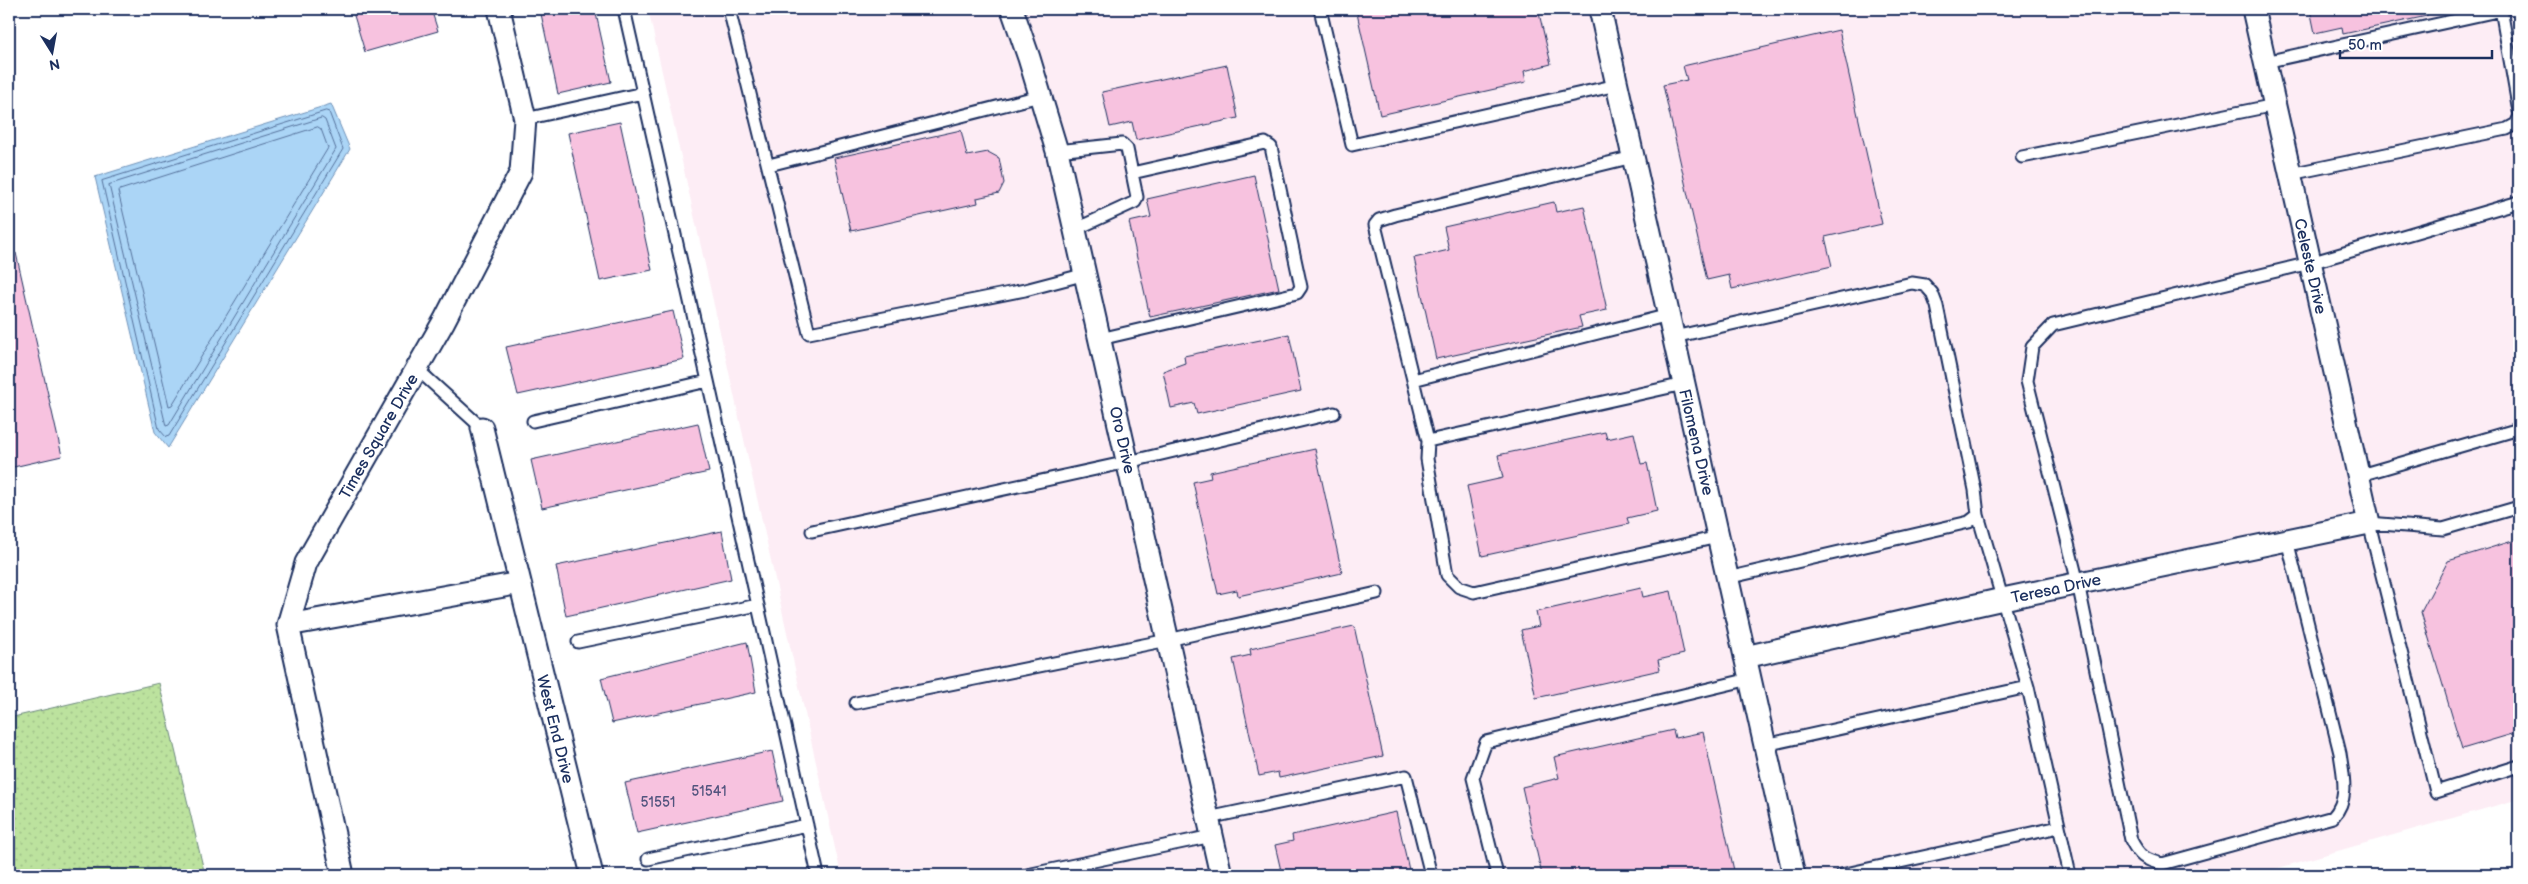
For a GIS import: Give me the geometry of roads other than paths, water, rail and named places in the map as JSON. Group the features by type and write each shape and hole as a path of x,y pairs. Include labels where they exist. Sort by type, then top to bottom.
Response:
{"street":[{"name":"Times Square Drive","path":"343,875 288,624 306,563 417,369 521,172 525,119 499,9"},
{"name":"Oro Drive","path":"1012,9 1057,151 1076,229 1221,875"},
{"name":"Filomena Drive","path":"1600,9 1794,875"},
{"name":"Celeste Drive","path":"2253,9 2369,523"},
{"name":"West End Drive","path":"482,428 592,875"},
{"name":"Teresa Drive","path":"1745,657 2003,599 2369,523"},
{"path":"288,624 520,583"}],"lane":[{"path":"624,9 818,875"},
{"path":"729,9 769,165 809,334 1025,290 1086,274"},
{"path":"1320,9 1352,144 1617,85"},
{"path":"2265,62 2502,9 2519,111"},
{"path":"525,119 644,93"},
{"path":"769,165 1040,96"},
{"path":"2022,157 2275,105"},
{"path":"2290,174 2507,129 2516,124 2519,118"},
{"path":"1100,339 1297,293 1301,287 1271,147 1265,143 1132,173"},
{"path":"1057,151 1122,144 1127,149 1138,197 1135,202 1076,229"},
{"path":"1633,157 1379,220 1375,225 1428,441 1427,459 1447,575 1458,588 1474,592 1490,590 1718,537"},
{"path":"2287,540 2340,753 2345,787 2342,807 2333,818 2162,864 2146,860 2138,854 2131,840 2078,583 2027,381 2032,347 2053,325 2310,263 2519,202"},
{"path":"1674,337 1912,283 1926,285 1937,306 1975,490 1978,515 2028,687 2070,875"},
{"path":"1413,380 1668,315"},
{"path":"417,369 482,428"},
{"path":"533,421 668,388 708,381"},
{"path":"1428,441 1684,384"},
{"path":"812,531 1128,462 1334,413"},
{"path":"2357,476 2519,429"},
{"path":"2519,507 2443,528 2369,523 2436,792 2519,766"},
{"path":"1727,578 1969,522 1978,515"},
{"path":"856,702 1168,640 1376,593"},
{"path":"578,642 758,605"},
{"path":"1497,875 1473,778 1486,742 1750,679"},
{"path":"1765,745 2028,687"},
{"path":"1027,875 1406,776 1431,875"},
{"path":"648,860 807,825"},
{"path":"1841,875 2059,827"}],"water":[{"path":"331,104 350,149 168,448 155,432 95,177"}]}
